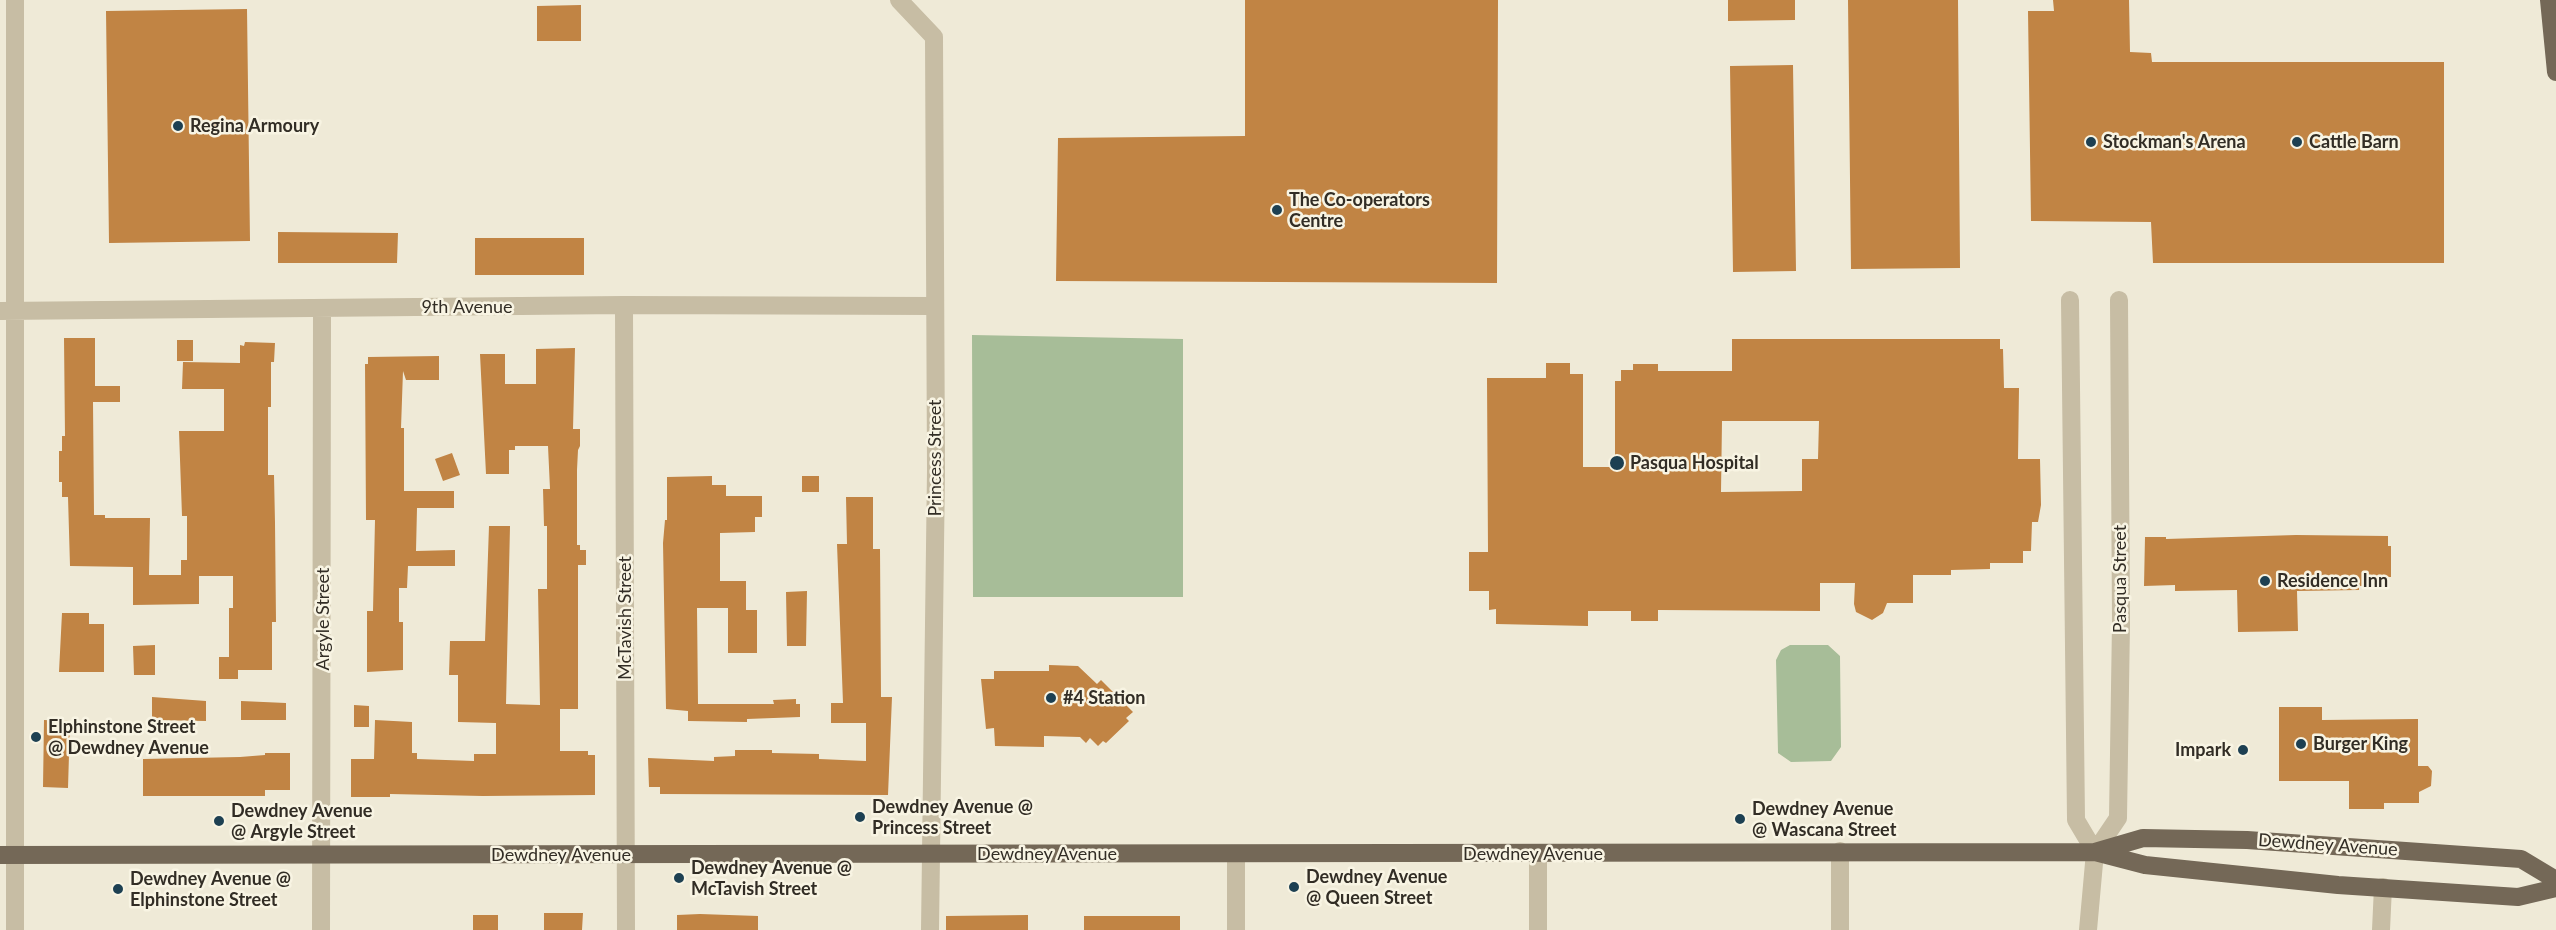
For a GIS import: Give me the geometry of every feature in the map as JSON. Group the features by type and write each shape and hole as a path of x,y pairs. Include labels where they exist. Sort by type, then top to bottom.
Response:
{"main road":[{"path":"2549,0 2556,72"},
{"name":"Dewdney Avenue","path":"2095,852 2143,838 2247,840 2521,858 2556,880"},
{"name":"Dewdney Avenue","path":"8,855 2095,852 2145,866 2384,887 2518,897 2556,888"}],"street":[{"path":"15,0 7,310 8,855 15,930"},
{"name":"Princess Street","path":"898,0 934,37 935,306 930,930"},
{"path":"2070,300 2076,820 2095,852"},
{"name":"Pasqua Street","path":"2088,930 2095,852 2118,818 2121,623 2119,300"},
{"name":"9th Avenue","path":"7,310 624,305 935,306"},
{"name":"McTavish Street","path":"624,305 626,930"},
{"name":"Argyle Street","path":"321,930 322,308"},
{"path":"1840,851 1840,930"},
{"path":"1236,854 1236,930"},
{"path":"1538,854 1538,930"},
{"path":"2381,930 2384,887"}],"green space":[{"path":"972,335 1183,339 1183,597 973,597"},
{"path":"1790,645 1828,645 1840,656 1841,747 1831,761 1791,762 1778,753 1776,660 1781,650"}],"building":[{"name":"The Co-operators Centre","path":"1245,0 1498,0 1497,283 1056,281 1058,138 1245,136"},
{"path":"1728,0 1795,0 1795,20 1728,21"},
{"path":"1848,0 1958,0 1960,268 1851,269"},
{"name":"Cattle Barn","path":"2053,0 2129,0 2130,52 2151,53 2152,62 2444,62 2444,263 2153,263 2151,222 2031,221 2028,11 2054,11"},
{"path":"581,5 581,41 537,41 537,6"},
{"name":"Regina Armoury","path":"247,9 250,241 109,243 106,11"},
{"path":"1793,65 1796,271 1733,272 1730,66"},
{"path":"278,232 398,233 397,263 278,263"},
{"path":"475,238 584,238 584,275 475,275"},
{"path":"64,338 95,338 95,386 120,386 120,402 93,402 94,515 105,515 105,518 150,518 149,575 181,575 181,560 187,560 187,516 182,516 179,431 224,431 224,389 182,389 183,362 240,363 240,345 244,346 245,342 275,343 274,362 271,362 271,407 268,407 268,475 274,475 275,523 276,622 272,622 272,670 238,670 238,679 219,679 219,657 229,657 229,608 233,608 233,576 199,576 199,604 133,605 133,567 70,566 68,497 62,497 62,482 59,482 59,451 62,451 62,436 65,436"},
{"name":"Pasqua Hospital","path":"1732,339 2000,339 2000,349 2003,349 2004,388 2019,388 2018,459 2040,459 2041,505 2038,522 2032,522 2031,551 2023,551 2023,563 1990,563 1990,569 1951,570 1951,575 1913,575 1913,603 1887,603 1883,613 1872,620 1856,612 1855,583 1820,583 1820,611 1658,610 1658,621 1631,621 1631,611 1588,611 1588,626 1496,624 1496,609 1489,610 1489,591 1469,591 1469,552 1488,552 1487,378 1546,378 1546,363 1570,363 1570,374 1583,374 1583,467 1615,467 1615,381 1621,381 1621,370 1633,370 1633,364 1658,364 1658,371 1732,371","holes":["1722,421 1819,421 1818,459 1802,459 1802,491 1721,492"]},
{"path":"177,340 193,340 193,361 177,361"},
{"path":"575,348 573,429 580,429 577,470 577,545 580,545 580,550 586,550 586,565 578,565 578,709 560,709 560,751 588,751 588,755 595,755 595,795 390,794 390,797 351,797 351,759 374,759 375,720 412,722 412,753 417,753 417,759 474,761 474,754 496,754 496,723 458,722 458,675 449,675 450,641 485,641 489,526 510,526 506,704 540,705 538,589 547,589 547,526 544,526 543,489 550,489 548,446 515,446 515,450 509,450 509,474 486,474 480,354 505,354 505,384 536,384 536,349"},
{"path":"439,356 439,380 406,380 403,371 401,428 404,428 404,491 454,491 454,508 417,508 416,551 455,550 455,566 408,566 407,588 399,588 399,622 403,622 403,670 367,672 367,611 373,611 375,520 366,520 365,364 368,364 368,357"},
{"path":"452,453 460,475 443,481 435,459"},
{"path":"712,476 712,485 726,485 726,496 762,496 762,517 755,517 755,532 720,533 720,581 746,581 746,610 757,610 757,653 728,653 728,608 697,608 698,704 774,704 773,700 796,699 796,704 800,704 800,717 747,719 747,722 688,721 688,711 666,709 663,543 665,520 667,520 667,477"},
{"path":"802,476 819,476 819,492 802,492"},
{"path":"846,497 873,497 873,549 880,549 881,697 892,697 888,795 660,794 660,787 649,787 648,758 714,761 714,757 735,756 735,750 772,750 772,753 819,754 819,759 866,761 866,723 831,723 831,703 843,703 837,544 847,544"},
{"name":"Residence Inn","path":"2296,535 2388,536 2388,546 2391,546 2391,577 2387,577 2387,585 2359,586 2359,590 2297,591 2298,631 2238,632 2237,590 2175,591 2175,585 2144,586 2145,537 2166,537 2166,539"},
{"path":"807,591 806,646 787,646 786,592"},
{"path":"62,613 89,613 89,624 104,624 104,672 59,672"},
{"path":"155,645 155,675 134,675 133,646"},
{"name":"#4 Station","path":"1049,665 1078,666 1097,684 1101,680 1133,712 1126,718 1129,721 1106,743 1103,741 1098,746 1090,738 1086,743 1080,737 1044,736 1044,747 995,746 994,728 986,729 981,679 994,679 994,671 1049,671"},
{"path":"152,697 206,701 206,721 152,720"},
{"path":"241,701 286,703 286,720 241,720"},
{"path":"354,705 369,706 369,727 354,727"},
{"path":"2279,707 2322,707 2322,720 2418,719 2418,766 2428,766 2432,771 2431,786 2419,792 2419,803 2384,803 2384,809 2349,809 2349,781 2279,781"},
{"path":"44,720 70,721 68,788 43,787"},
{"path":"265,753 290,753 290,790 265,790 265,796 143,796 143,759 240,757 265,755"},
{"path":"544,913 583,913 582,930 544,930"},
{"path":"473,915 498,915 498,930 473,930"},
{"path":"677,915 758,916 758,930 677,930"},
{"path":"1028,915 1028,930 946,930 946,916"},
{"path":"1084,916 1180,916 1180,930 1084,930"}],"place":[{"name":"Regina Armoury","path":"178,126"},
{"name":"Stockman's Arena","path":"2091,142"},
{"name":"Cattle Barn","path":"2297,142"},
{"name":"The Co-operators Centre","path":"1277,210"},
{"name":"Pasqua Hospital","path":"1617,463"},
{"name":"Residence Inn","path":"2265,581"},
{"name":"#4 Station","path":"1051,698"},
{"name":"Elphinstone Street @ Dewdney Avenue","path":"36,737"},
{"name":"Burger King","path":"2301,744"},
{"name":"Impark","path":"2243,750"},
{"name":"Dewdney Avenue @ Princess Street","path":"860,817"},
{"name":"Dewdney Avenue @ Wascana Street","path":"1740,819"},
{"name":"Dewdney Avenue @ Argyle Street","path":"219,821"},
{"name":"Dewdney Avenue @ McTavish Street","path":"679,878"},
{"name":"Dewdney Avenue @ Queen Street","path":"1294,887"},
{"name":"Dewdney Avenue @ Elphinstone Street","path":"118,889"}]}
